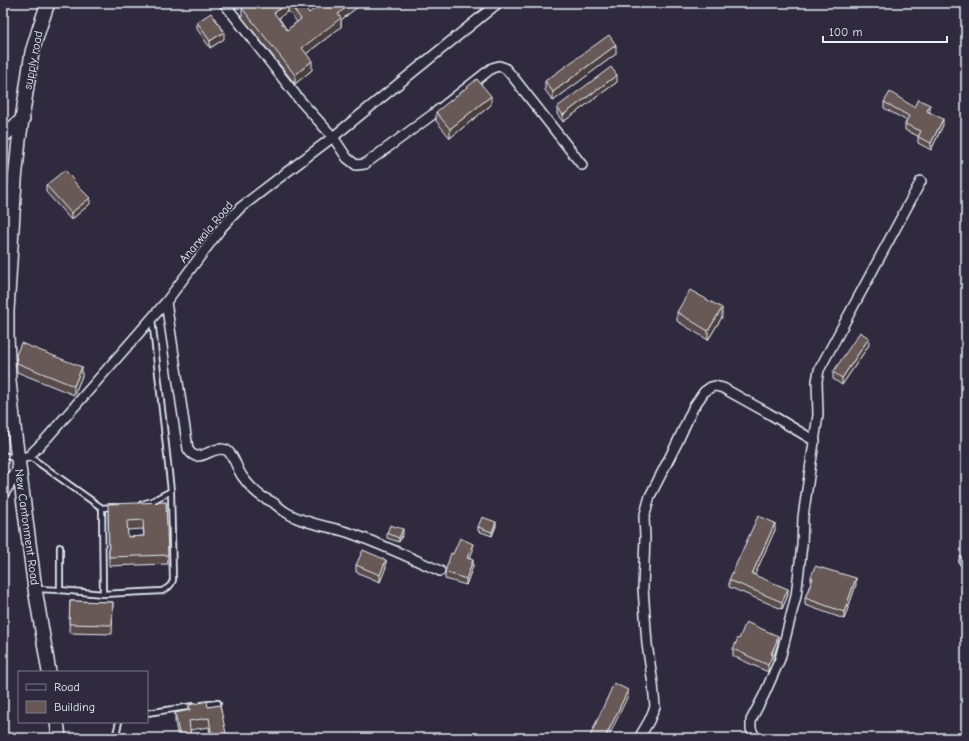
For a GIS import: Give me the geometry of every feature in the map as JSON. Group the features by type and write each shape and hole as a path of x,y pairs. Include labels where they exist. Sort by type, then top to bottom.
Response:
{"street":[{"name":"supply road","path":"23,119 32,52 48,3"},
{"path":"224,3 298,98 334,138 347,158 356,165 365,164 432,115 492,68 499,66 506,68 514,77 582,165"},
{"name":"Anarwala Road","path":"23,458 46,439 152,319 222,227 240,208 275,180 334,138 498,3"},
{"path":"3,136 23,119"},
{"name":"New Cantonment Road","path":"23,119 19,140 15,180 7,311 9,382 15,436 23,458 20,472 49,671"},
{"path":"757,738 751,729 751,720 780,659 796,596 802,545 803,517 818,415 817,381 819,370 921,181"},
{"path":"166,302 188,449 190,453 199,457 214,450 220,449 227,451 232,455 235,465 241,475 252,488 288,514 300,520 347,532 406,555 440,572"},
{"path":"639,738 655,707 647,644 643,588 645,537 644,518 650,496 693,408 704,392 715,386 723,388 768,412 815,441"},
{"path":"3,491 11,479 20,472"},
{"path":"57,723 59,738"}],"lane":[{"path":"36,589 103,594 162,591 169,588 172,584 170,491 152,319"},
{"path":"3,455 23,458 102,508 120,507"},
{"path":"138,505 152,501 170,491"},
{"path":"102,508 103,594"},
{"path":"60,547 60,590"},
{"path":"148,713 218,703"},
{"path":"115,738 119,723"}],"building":[{"path":"249,3 287,3 274,13 287,30 301,19 289,3 301,3 309,13 322,3 352,3 338,14 341,18 302,48 312,61 295,75 242,8"},
{"path":"211,13 224,32 210,41 197,22"},
{"path":"609,35 616,45 553,92 545,81"},
{"path":"611,67 617,75 563,115 557,107"},
{"path":"477,79 491,96 450,129 436,112"},
{"path":"890,92 914,107 918,99 930,105 927,111 943,119 931,143 918,137 921,131 905,124 909,116 884,102"},
{"path":"65,170 90,198 71,213 46,185"},
{"path":"690,290 722,308 708,331 677,312"},
{"path":"860,332 869,338 842,378 833,372"},
{"path":"21,343 82,367 74,386 17,363 16,355"},
{"path":"166,502 168,555 109,557 108,504","holes":["143,520 144,536 128,537 127,521"]},
{"path":"758,516 775,523 752,574 788,589 782,602 729,580"},
{"path":"482,517 496,522 492,532 478,527"},
{"path":"390,525 403,529 399,538 387,533"},
{"path":"460,538 473,544 467,558 473,560 466,579 445,572 451,553 453,554"},
{"path":"363,550 386,560 380,575 356,565"},
{"path":"815,566 856,578 844,612 805,598 813,578 811,577"},
{"path":"70,601 113,602 112,625 69,624"},
{"path":"746,622 778,636 768,665 733,649"},
{"path":"614,683 628,690 605,738 594,738 590,736"},
{"path":"207,701 208,707 220,705 227,738 212,738 209,718 189,721 191,738 180,738 175,713 190,710 189,705"},
{"path":"653,733 663,738 651,738"}]}
